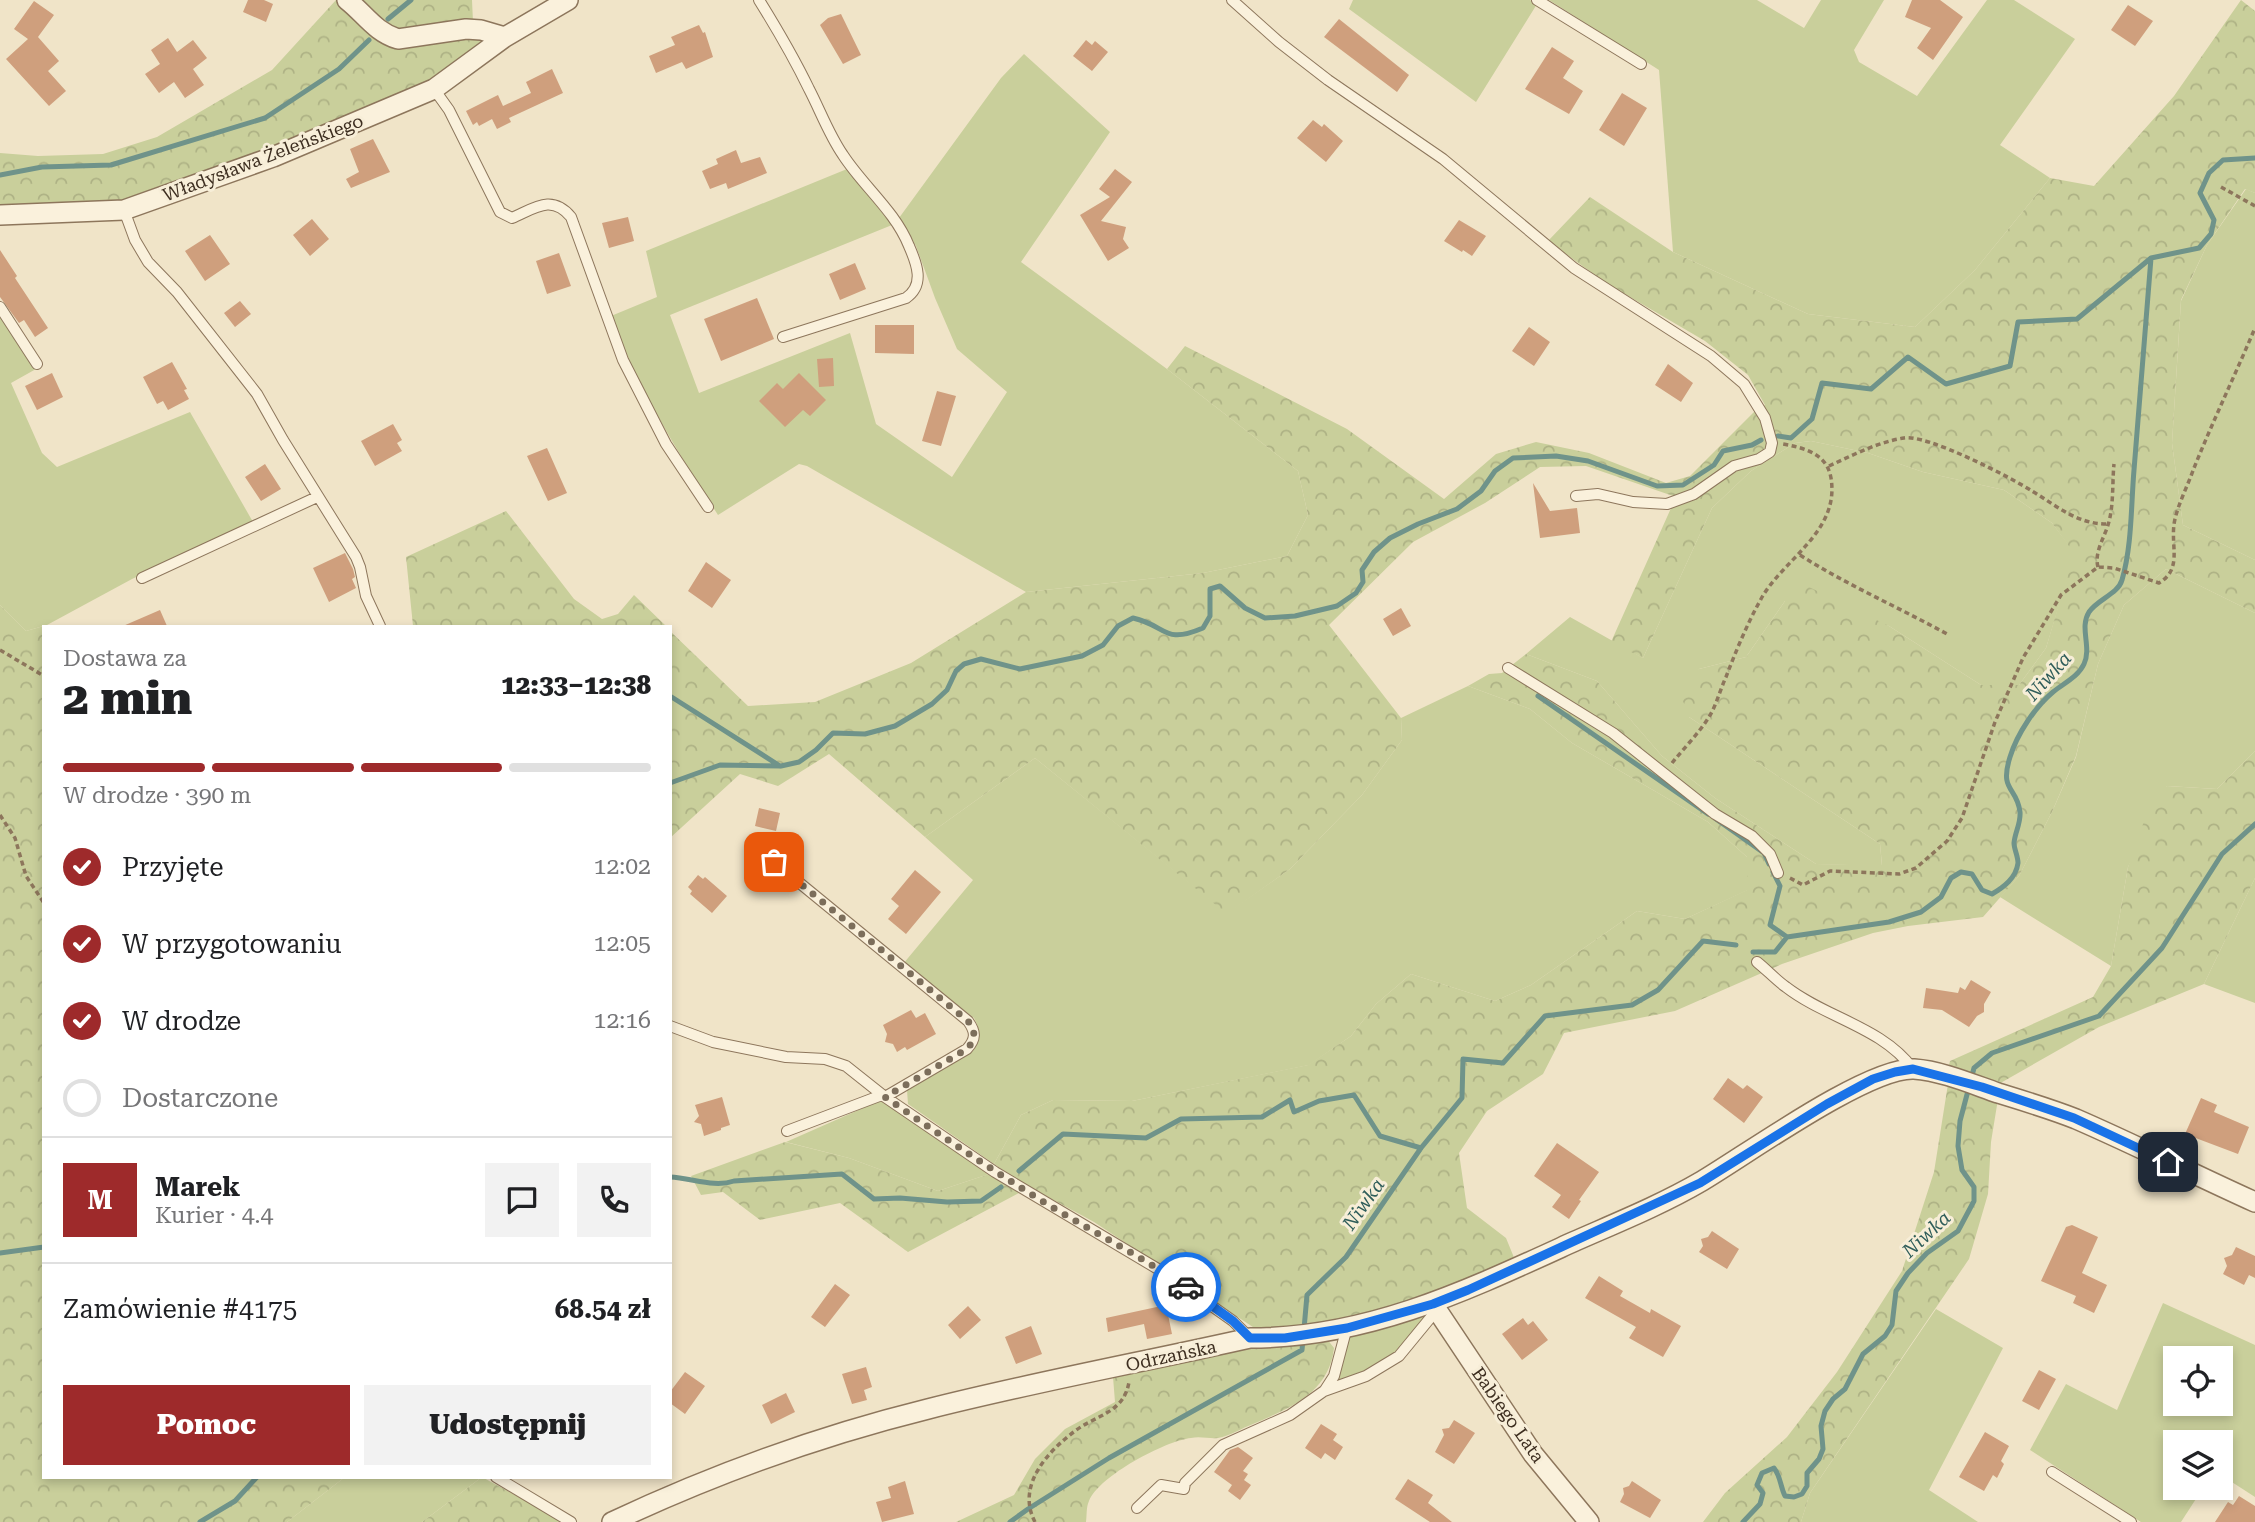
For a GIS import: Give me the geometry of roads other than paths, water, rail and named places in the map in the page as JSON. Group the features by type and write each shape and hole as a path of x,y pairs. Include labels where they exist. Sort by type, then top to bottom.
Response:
{"street":[{"path":"347,0 373,26 387,36 398,39 466,29 505,37"},
{"name":"Władysława Żeleńskiego","path":"0,215 124,210 273,157 434,89 505,37 568,0"},
{"name":"Odrzańska","path":"612,1522 740,1467 834,1435 928,1409 1250,1338 1285,1338 1324,1332 1434,1307 1700,1183 1827,1104 1873,1079 1895,1072 1913,1069 1955,1079 2074,1118 2255,1202"},
{"name":"Babiego Lata","path":"1434,1307 1534,1454 1589,1522"}],"lane":[{"path":"759,0 794,59 841,153 882,203 909,244 919,281 914,293 906,298 783,337"},
{"path":"1232,0 1279,42 1328,80 1443,159 1574,268 1712,356 1744,384 1765,418 1772,443 1770,452 1759,459 1734,466 1694,494 1667,504 1633,502 1598,494 1576,496"},
{"path":"1537,0 1641,64"},
{"path":"434,89 449,110 500,212 512,218 547,204 555,204 564,208 571,217 623,360 666,444 708,507"},
{"path":"124,210 135,240 148,262 177,292 257,394 317,497 356,557 366,596 380,625"},
{"path":"0,307 37,364"},
{"path":"142,578 317,497"},
{"path":"1508,667 1613,733 1716,814 1752,836 1770,854 1778,873"},
{"path":"774,862 968,1021 975,1030 974,1041 967,1049 883,1096 787,1131"},
{"path":"1757,962 1787,988 1888,1044 1904,1057 1913,1069"},
{"path":"672,1027 713,1042 786,1057 837,1061 883,1096 995,1172 1168,1275 1233,1321 1250,1338"},
{"path":"1138,1508 1161,1485 1184,1489 1185,1483 1223,1444 1290,1415 1324,1391 1366,1376 1399,1356 1434,1307"},
{"path":"1324,1391 1334,1376 1347,1328"},
{"path":"2052,1472 2131,1522"},
{"path":"499,1479 570,1522"}],"waterway":[{"path":"388,19 411,0"},
{"path":"0,175 42,167 111,165 265,118 339,69 369,40"},
{"path":"1778,436 1791,438 1812,419 1822,383 1871,389 1908,357 1946,384 2010,366 2018,322 2077,319 2151,258 2199,248 2211,234 2214,220 2200,193 2209,173 2223,160 2255,158"},
{"name":"Niwka","path":"1753,952 1775,952 1787,937 1889,922 1921,912 1941,897 1951,878 1961,872 1972,874 1982,890 1992,894 2005,885 2015,873 2018,863 2014,843 2020,812 2006,777 2013,748 2033,713 2081,669 2087,651 2086,618 2093,607 2120,585 2125,567 2131,525 2151,258"},
{"path":"672,782 720,765 781,766 799,762 833,733 865,734 895,726 932,704 947,690 956,671 964,664 981,659 1020,669 1082,656 1103,645 1118,626 1133,618 1173,634 1190,633 1203,628 1210,616 1210,589 1220,586 1245,608 1265,618 1295,616 1337,606 1356,593 1363,582 1362,570 1374,552 1390,538 1457,509 1481,491 1495,471 1513,458 1556,456 1588,461 1657,486 1683,485 1714,465 1723,451 1752,445 1761,440"},
{"path":"1538,696 1708,814"},
{"path":"672,697 780,766"},
{"path":"1716,819 1764,853 1769,864"},
{"name":"Niwka","path":"1743,1522 1760,1504 1763,1493 1757,1485 1762,1473 1774,1468 1785,1496 1802,1494 1807,1486 1807,1473 1819,1459 1823,1449 1821,1426 1825,1411 1833,1399 1845,1389 1863,1354 1885,1336 1892,1325 1896,1291 1908,1273 1927,1253 1958,1231 1974,1201 1974,1187 1962,1170 1958,1146 1960,1121 1974,1068 1992,1053 2099,1016 2162,948 2222,854 2255,824"},
{"path":"1773,872 1780,886 1770,925 1787,937"},
{"name":"Niwka","path":"1304,1329 1307,1295 1346,1257 1421,1148 1462,1098 1463,1059 1503,1063 1545,1016 1632,1005 1658,990 1703,941 1736,945"},
{"path":"1019,1171 1063,1134 1146,1138 1181,1119 1262,1117 1290,1100 1294,1112 1319,1101 1354,1095 1380,1136 1421,1148"},
{"path":"672,1177 726,1183 842,1174 874,1199 947,1202 981,1201 1001,1187"},
{"path":"0,1253 42,1247"},
{"name":"Niwka","path":"1010,1522 1109,1458 1302,1350 1303,1339"},
{"path":"200,1522 235,1501 255,1479"}]}
